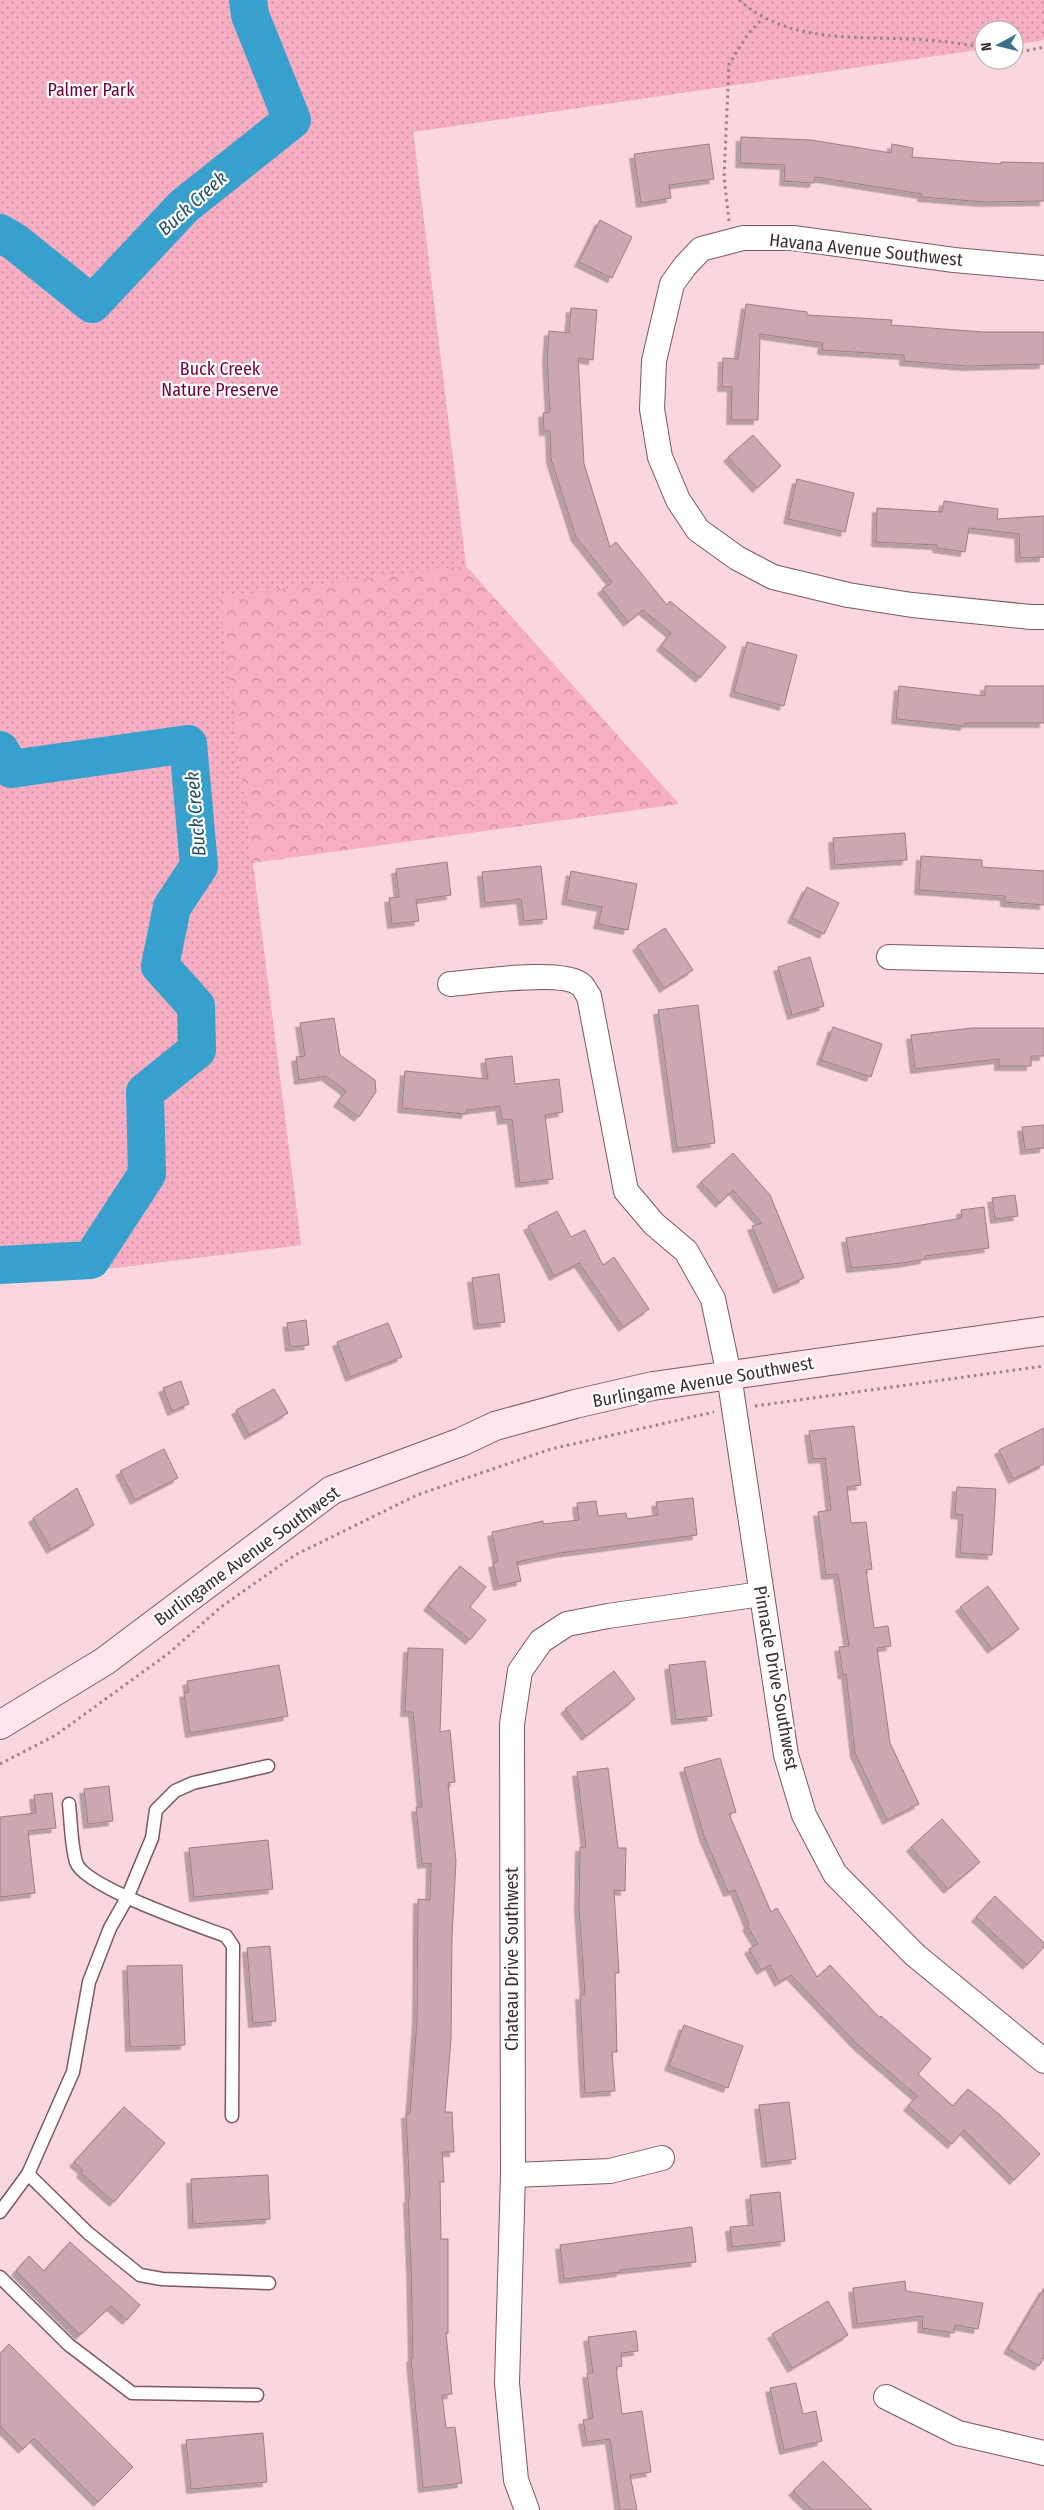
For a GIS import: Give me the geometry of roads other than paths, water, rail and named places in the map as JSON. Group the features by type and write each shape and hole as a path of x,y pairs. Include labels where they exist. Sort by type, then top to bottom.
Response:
{"street":[{"name":"Havana Avenue Southwest","path":"1044,268 954,260 793,238 743,238 701,249 672,284 654,361 652,409 660,457 678,500 698,530 737,558 773,577 848,595 912,605 1044,617"},
{"path":"889,957 1041,961"},
{"name":"Pinnacle Drive Southwest","path":"450,984 548,976 569,979 580,984 589,996 626,1191 654,1224 686,1252 713,1299 729,1375 786,1755 804,1815 835,1874 915,1955 1042,2055"},
{"name":"Burlingame Avenue Southwest","path":"0,1725 105,1661 332,1490 461,1442 495,1426 645,1388 1044,1331"},
{"name":"Chateau Drive Southwest","path":"527,2510 516,2480 507,2383 513,2175 512,1724 520,1671 541,1640 567,1624 608,1616 761,1594"},
{"path":"513,2175 610,2171 662,2158"},
{"path":"886,2397 958,2433 1044,2453"}],"lane":[{"path":"0,2212 28,2174 73,2072 88,1982 110,1928 127,1898 152,1838 156,1810 175,1791 193,1783 268,1766"},
{"path":"70,1804 76,1863 83,1872 127,1898 226,1936 233,1946 232,2116"},
{"path":"28,2174 88,2232 140,2275 162,2279 269,2283"},
{"path":"0,2277 69,2345 132,2393 257,2395"}],"waterway":[{"name":"Buck Creek","path":"0,233 15,242 92,304 184,206 292,120 250,15 248,0"},
{"name":"Buck Creek","path":"0,750 11,769 188,744 199,866 172,907 160,966 196,1006 197,1050 145,1092 147,1174 91,1260 0,1265"}],"park label":[{"name":"Palmer Park","path":"91,90"},
{"name":"Buck Creek Nature Preserve","path":"220,379"}]}
